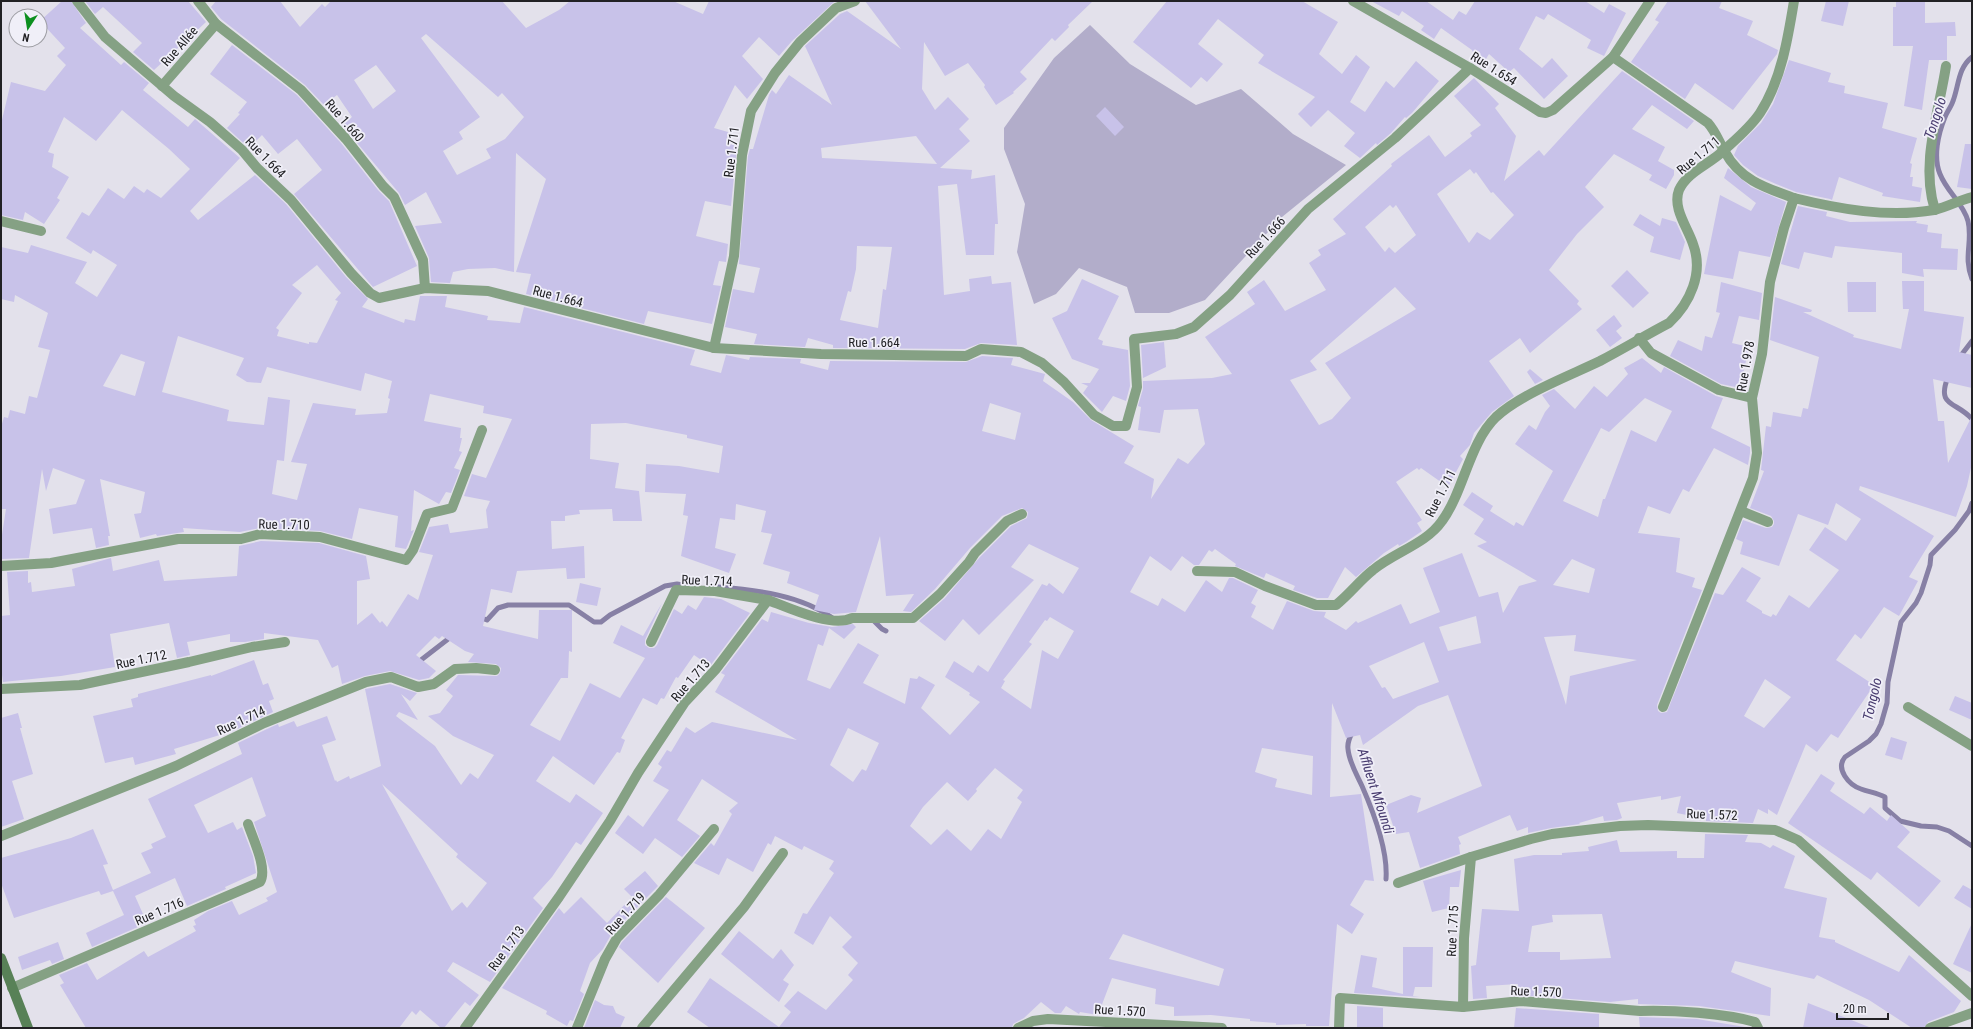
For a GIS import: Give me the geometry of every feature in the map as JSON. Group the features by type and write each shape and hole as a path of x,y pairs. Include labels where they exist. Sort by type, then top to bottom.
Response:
{"main road":[{"path":"1,958 28,1028"}],"street":[{"name":"Rue 1.664","path":"77,1 105,37 162,86 210,122 242,150 257,168 291,200 351,273 370,293 379,298 426,288 488,291 714,348 821,354 966,356 981,349 1021,352 1042,363 1064,382 1094,415 1113,426 1126,426"},
{"name":"Rue 1.660","path":"198,1 216,24 301,90 346,139 383,186 394,197 423,260 426,288"},
{"name":"Rue 1.711","path":"714,348 734,256 742,155 751,111 775,73 800,42 836,8 855,1"},
{"name":"Rue 1.654","path":"1353,1 1470,68 1540,112 1546,113 1553,110 1613,57 1650,1"},
{"name":"Rue 1.711","path":"1197,571 1235,572 1265,586 1316,605 1336,605 1372,570 1394,555 1421,542 1436,529 1447,514 1483,434 1495,418 1509,406 1641,340 1669,323 1677,315 1690,296 1695,284 1697,270 1697,255 1680,215 1678,192 1691,175 1724,152 1749,128 1761,112 1770,94 1787,44 1794,1"},
{"name":"Rue Allée","path":"162,86 216,24"},
{"path":"1613,57 1703,119 1714,130 1724,152 1740,173 1767,188 1794,198 1830,207 1856,211 1915,212 1935,210 1951,206 1969,198"},
{"path":"1935,210 1929,185 1929,161 1946,66"},
{"name":"Rue 1.666","path":"1126,426 1137,387 1134,339 1176,334 1194,327 1230,295 1308,209 1395,138 1470,68"},
{"name":"Rue 1.978","path":"1663,707 1754,478 1756,460 1756,426 1752,398 1762,354 1770,282 1784,228 1794,198"},
{"path":"1,221 41,231"},
{"path":"1641,340 1650,353 1719,390 1752,398"},
{"name":"Rue 1.710","path":"1,566 51,563 178,539 240,539 260,534 320,537 406,560 413,550 427,514 452,508 482,430"},
{"path":"1741,511 1768,522"},
{"path":"768,600 810,616 844,622 852,618 913,618 940,594 969,562 975,553 1007,521 1022,514"},
{"name":"Rue 1.714","path":"651,642 676,590 715,591 768,600"},
{"name":"Rue 1.713","path":"465,1028 559,897 610,821 638,773 685,702 716,670 768,600"},
{"name":"Rue 1.712","path":"1,689 80,684 189,662 252,647 285,642"},
{"name":"Rue 1.714","path":"1,836 162,772 264,723 366,682 391,677 418,687 434,684 455,669 476,668 495,670"},
{"path":"1908,707 1972,746"},
{"name":"Rue 1.716","path":"12,988 260,882 263,877 263,868 248,824"},
{"name":"Rue 1.572","path":"1398,883 1471,857 1552,834 1620,826 1648,825 1775,830 1798,840 1972,996"},
{"name":"Rue 1.719","path":"578,1028 605,959 617,938 659,895 714,829"},
{"path":"642,1028 744,906 783,853"},
{"name":"Rue 1.715","path":"1463,1007 1464,938 1471,857"},
{"name":"Rue 1.570","path":"1339,1028 1340,998 1463,1007 1521,1002 1640,1012 1658,1011 1740,1018 1755,1022 1758,1028"},
{"path":"1930,1028 1972,1014"},
{"name":"Rue 1.570","path":"1018,1028 1033,1021 1048,1019 1222,1028"}],"shaded area":[{"path":"1090,25 1130,64 1196,105 1241,89 1293,134 1346,165 1282,217 1205,300 1169,313 1135,313 1127,287 1079,268 1056,294 1034,304 1017,252 1025,204 1004,149 1004,128 1054,58"}],"building":[{"path":"62,1 71,1 86,23 80,28 121,65 124,62 149,83 143,90 188,127 195,119 240,158 190,211 198,220 255,175 286,204 346,277 368,299 362,307 404,323 405,319 415,321 420,296 447,296 445,307 488,316 487,320 520,323 524,307 695,350 690,365 721,373 726,355 749,360 750,357 801,359 800,363 828,370 830,361 966,362 982,356 1013,358 1011,365 1045,374 1043,381 1073,402 1091,420 1134,446 1124,463 1154,479 1151,499 1178,458 1188,464 1205,444 1198,409 1164,410 1160,433 1138,430 1141,407 1138,406 1143,389 1143,381 1212,378 1232,374 1205,337 1255,304 1247,292 1264,280 1285,311 1326,290 1309,263 1321,255 1318,250 1346,234 1333,219 1392,166 1391,164 1429,135 1445,157 1472,136 1470,133 1481,125 1454,96 1474,78 1499,104 1495,108 1516,136 1504,181 1539,150 1544,156 1622,71 1694,121 1687,129 1652,105 1632,129 1665,147 1658,161 1674,170 1674,175 1666,189 1649,180 1652,175 1614,154 1585,187 1604,207 1577,234 1549,270 1579,301 1577,304 1582,309 1530,353 1520,338 1489,361 1514,396 1492,412 1474,433 1470,445 1460,456 1463,459 1448,487 1421,468 1419,470 1417,468 1396,482 1422,520 1417,523 1422,531 1406,542 1399,546 1398,544 1384,553 1356,577 1345,567 1328,598 1317,598 1293,590 1295,586 1266,573 1264,578 1235,566 1236,564 1215,549 1212,552 1209,550 1199,565 1194,565 1182,556 1171,571 1150,556 1130,592 1158,606 1162,598 1185,612 1206,580 1222,592 1229,578 1233,578 1258,590 1251,603 1256,606 1251,617 1273,630 1287,601 1314,611 1326,612 1324,617 1346,630 1356,621 1358,623 1401,604 1410,624 1440,612 1423,568 1462,553 1479,597 1498,592 1503,613 1519,586 1537,581 1477,546 1487,542 1474,534 1484,519 1463,505 1472,492 1493,506 1490,511 1514,526 1516,522 1523,526 1553,471 1515,444 1529,425 1536,430 1545,412 1550,406 1542,395 1554,389 1575,409 1594,386 1607,397 1628,374 1624,368 1642,358 1661,373 1664,367 1716,396 1723,398 1711,428 1750,447 1748,465 1714,448 1689,492 1683,489 1670,514 1648,506 1638,533 1680,538 1676,572 1695,578 1692,587 1702,590 1657,705 1658,711 1661,713 1667,712 1715,593 1723,595 1742,567 1761,578 1746,601 1762,611 1762,613 1771,617 1773,614 1776,616 1789,595 1809,608 1839,570 1809,550 1825,527 1846,541 1861,519 1836,503 1828,525 1798,514 1779,566 1740,554 1743,542 1736,539 1743,520 1766,528 1772,527 1774,524 1771,516 1750,508 1764,471 1761,470 1766,426 1771,427 1773,412 1801,417 1803,408 1808,409 1819,357 1770,340 1775,297 1812,310 1811,312 1803,312 1854,335 1853,337 1901,349 1909,309 1903,309 1902,281 1924,281 1924,311 1964,317 1959,352 1972,355 1972,388 1933,379 1938,421 1944,421 1948,463 1972,416 1972,463 1967,486 1956,517 1860,486 1859,490 1934,536 1909,577 1918,581 1899,616 1884,607 1861,639 1855,634 1836,660 1874,685 1838,738 1831,734 1817,752 1806,744 1777,815 1768,809 1768,814 1758,809 1753,823 1706,821 1706,819 1677,813 1681,796 1661,800 1661,796 1617,803 1622,818 1617,820 1604,821 1603,816 1579,823 1580,824 1528,833 1528,827 1517,831 1510,815 1458,837 1461,844 1459,845 1460,854 1420,868 1409,832 1396,834 1386,805 1411,795 1421,798 1417,813 1482,786 1448,695 1418,706 1363,745 1360,735 1346,738 1332,703 1330,797 1361,794 1374,881 1365,880 1350,905 1364,914 1352,934 1337,924 1329,1026 1306,1026 1306,1024 1276,1025 1276,1023 1250,1021 1250,1019 1211,1015 1174,1016 1174,1007 1155,1004 1156,989 1112,978 1098,1015 1080,1012 1079,1014 1066,1006 1061,1013 1055,1013 1041,1002 1024,1018 1013,1024 1012,1028 710,1028 687,1012 710,978 779,1027 791,1012 784,1006 798,991 826,1010 853,980 848,975 858,963 842,947 852,937 830,916 813,945 794,933 803,913 807,914 834,873 829,869 834,861 804,846 802,850 775,836 771,845 768,843 753,872 727,858 719,875 694,863 711,843 714,846 732,814 729,811 738,803 702,779 677,820 700,836 682,857 655,838 643,854 615,833 628,815 643,827 669,790 653,781 662,767 658,764 667,750 671,752 686,727 695,733 712,722 797,740 715,692 725,675 721,673 762,619 768,622 771,612 809,623 832,627 853,624 856,627 844,639 829,628 823,646 818,644 807,680 830,689 858,643 879,655 863,683 905,704 910,678 917,679 919,676 935,685 921,708 950,735 980,702 969,695 970,693 945,677 954,661 973,673 978,665 988,672 1042,584 1047,586 1049,583 1063,594 1079,568 1029,544 1011,567 1034,580 979,635 963,619 945,641 919,621 945,598 980,557 1011,526 1027,518 1028,512 1022,508 1002,516 970,548 935,589 911,612 903,611 914,594 886,596 880,536 856,612 834,614 814,610 819,595 787,583 790,572 763,564 772,534 761,532 766,511 736,504 735,520 720,518 715,548 736,554 729,573 681,556 688,516 683,515 686,494 645,492 646,464 679,466 719,473 723,446 687,438 687,435 626,423 591,424 590,459 619,463 615,488 639,491 642,521 613,521 612,509 579,510 580,514 565,516 565,521 551,521 552,549 584,546 585,578 567,579 566,568 517,571 512,593 491,589 483,626 538,639 539,610 572,610 572,652 569,651 568,678 561,678 530,725 560,741 590,683 620,698 645,658 613,643 621,625 643,636 662,603 645,640 645,645 649,648 654,648 657,645 674,609 682,614 688,605 696,610 704,597 721,599 750,613 710,666 694,655 678,678 676,677 664,699 661,698 657,705 643,698 621,738 625,740 620,753 617,752 594,785 553,756 536,781 570,803 576,794 603,813 581,845 576,842 552,877 533,898 543,908 490,982 453,962 447,971 479,995 470,1006 465,1002 444,1028 441,1028 420,1010 416,1015 412,1011 399,1028 86,1028 60,985 64,983 59,975 87,963 97,980 144,951 148,957 196,931 193,926 196,925 194,920 208,911 232,901 239,915 268,901 266,898 277,892 254,822 266,816 252,777 194,805 208,833 233,822 237,830 242,827 253,856 256,873 225,887 226,889 187,906 175,878 135,896 147,923 92,947 86,933 124,915 113,891 101,895 99,891 14,918 1,883 1,858 71,838 93,829 108,864 103,865 113,890 151,873 141,853 153,848 151,844 166,837 148,799 242,754 238,743 267,729 278,724 279,727 294,721 297,727 327,716 336,740 322,745 335,781 336,780 337,782 349,776 350,779 381,766 365,689 390,684 417,693 410,701 401,694 418,720 399,712 396,716 435,746 461,785 470,773 478,779 494,755 453,736 428,716 440,713 453,696 446,690 458,675 497,676 500,673 501,668 496,664 468,662 474,654 465,651 442,636 439,639 435,636 416,655 436,671 429,678 419,680 390,671 365,676 342,684 338,665 332,668 318,640 264,633 264,639 245,642 230,642 230,634 187,642 190,655 177,658 169,623 110,634 115,667 61,676 3,682 1,668 1,616 10,615 7,572 28,571 28,583 31,582 32,592 75,586 72,569 111,558 113,571 159,560 164,581 237,576 239,546 261,541 319,543 366,556 370,579 357,581 357,625 372,613 380,623 382,621 387,627 408,594 418,600 433,555 419,552 429,527 448,524 450,533 488,528 486,510 490,501 464,496 472,474 486,478 512,419 483,413 484,406 430,394 424,421 461,428 460,438 462,438 459,451 462,452 454,468 460,470 451,493 446,492 439,504 414,490 411,531 414,530 406,549 395,547 398,516 359,508 352,539 320,531 260,528 240,532 183,528 184,532 157,536 156,534 140,538 134,514 141,513 145,492 100,479 110,536 108,536 109,545 96,548 92,528 53,534 49,509 76,504 85,480 53,468 46,491 42,469 29,558 1,559 1,541 6,509 1,509 1,427 4,417 8,418 10,410 25,414 29,396 37,398 50,350 38,347 48,313 15,295 14,302 1,299 1,247 28,253 31,245 87,262 75,283 97,297 117,265 93,250 91,254 66,238 82,212 89,216 108,188 124,199 134,186 144,193 147,189 161,198 190,169 169,149 122,110 96,141 64,117 48,152 54,154 52,167 69,177 57,198 60,200 44,224 25,212 23,220 1,215 1,124 11,82 45,91 66,65 57,56 65,48 48,30 48,14","holes":["1470,169 1474,174 1476,172 1491,193 1493,192 1514,215 1490,240 1477,232 1469,243 1437,194","1390,205 1393,208 1396,205 1416,235 1395,253 1389,247 1385,252 1365,227","317,265 341,293 335,300 338,301 317,343 309,342 309,344 277,336 279,330 276,328 302,293 292,285","1395,287 1416,309 1325,363 1351,398 1332,419 1319,425 1290,380 1317,370 1310,361","178,336 244,358 236,375 247,382 261,383 267,367 361,391 365,373 392,381 388,398 390,399 387,413 355,415 356,409 313,403 291,462 307,464 297,500 272,494 277,460 284,461 290,400 268,397 264,425 227,421 229,410 162,392","121,354 145,362 135,396 103,386","1645,398 1672,411 1656,442 1631,430 1605,499 1603,499 1598,517 1563,501 1601,428 1609,432","990,403 1021,413 1015,440 982,431","1572,559 1595,569 1589,593 1553,585","1476,616 1481,643 1448,651 1439,627","1050,617 1074,631 1058,659 1042,650 1031,709 1001,688 1005,681 1003,680 1032,644 1029,642 1045,620 1047,621","1576,635 1574,651 1637,660 1570,676 1566,705 1544,637","1424,642 1439,682 1393,699 1385,687 1382,688 1369,666","1765,679 1791,697 1764,728 1744,716","848,728 879,743 866,771 862,769 853,782 830,765","1262,748 1313,756 1312,795 1275,787 1277,779 1255,772","995,768 1023,790 1017,798 1022,802 1001,839 988,829 971,851 947,829 931,845 910,826 923,807 947,782 968,801 977,791 976,789","382,784 458,854 456,857 487,883 467,908 462,902 452,911","1123,934 1224,969 1219,986 1109,959"]},
{"path":"85,1 188,1 206,22 154,70 133,52 142,43 103,7 95,14"},
{"path":"216,1 280,1 300,27 322,4 325,7 331,1 502,1 526,28 559,10 570,1 673,1 703,14 709,1 834,2 792,41 779,56 759,37 742,56 763,79 747,99 735,85 714,128 728,132 726,143 737,146 731,206 705,201 696,236 728,244 726,262 719,261 713,285 721,286 712,324 648,311 644,324 526,294 531,274 516,272 546,179 516,153 514,272 495,268 468,269 453,272 450,283 431,282 429,258 415,226 442,223 426,192 405,205 399,193 342,125 352,117 337,95 324,105 305,85 221,19 211,7","holes":["426,34 498,97 502,93 524,117 505,139 486,149 491,158 457,175 443,151 463,139 459,132 480,117 421,38","376,65 396,91 373,109 354,80"]},
{"path":"865,1 1093,1 1068,25 1069,27 1055,41 1052,38 1020,72 1027,79 1013,92 1014,93 996,105 984,87 985,85 968,63 945,76 924,42 922,89 935,110 948,97 969,119 959,129 970,141 940,168 972,170 971,179 995,175 998,224 995,224 994,255 966,255 957,184 938,186 944,295 970,291 969,279 991,276 992,284 1011,282 1017,345 981,343 965,349 833,348 833,345 808,338 805,347 754,344 757,334 725,327 733,289 754,293 760,268 739,264 748,156 750,149 753,149 769,95 772,90 776,94 789,75 832,105 805,46 840,14 847,11 901,49","holes":["916,136 937,164 822,158 821,148","857,246 892,247 886,290 883,289 878,328 840,320 848,291 851,292 856,269"]},
{"path":"1167,1 1302,1 1338,22 1319,54 1342,74 1356,55 1370,67 1350,102 1365,112 1386,81 1394,88 1416,61 1439,81 1412,113 1406,118 1405,117 1391,133 1377,145 1376,143 1360,158 1344,146 1355,133 1328,110 1311,127 1298,114 1315,97 1258,63 1264,55 1218,19 1198,44 1223,64 1207,82 1201,77 1191,88 1133,42"},
{"path":"1371,1 1426,1 1453,20 1459,11 1466,15 1475,1 1585,1 1604,13 1609,4 1626,13 1604,56 1587,48 1591,40 1548,14 1544,20 1536,16 1519,49 1542,68 1552,58 1568,76 1544,99 1514,68 1509,72 1489,54 1486,59 1472,51 1441,28 1434,39 1421,30 1424,26 1402,11 1399,16"},
{"path":"1668,1 1722,1 1719,8 1753,21 1747,35 1778,50 1777,54 1733,110 1695,83 1685,99 1631,62 1659,22 1655,20"},
{"path":"1826,1 1849,1 1843,26 1821,21"},
{"path":"1896,1 1925,1 1925,23 1955,22 1956,36 1947,36 1947,60 1929,60 1922,110 1904,106 1913,46 1893,46 1893,7 1896,7"},
{"path":"232,45 297,95 341,143 378,190 389,201 417,266 373,287 294,194 322,170 297,139 278,154 262,135 249,148 227,128 240,114 238,113 247,102 210,74"},
{"path":"1789,60 1831,73 1828,82 1845,86 1844,93 1888,103 1882,128 1917,138 1910,163 1912,164 1910,177 1913,177 1912,186 1922,188 1920,202 1882,196 1883,193 1839,177 1832,200 1796,192 1758,176 1743,165 1734,155 1738,146 1761,123 1773,104"},
{"path":"1105,107 1124,127 1115,136 1096,116"},
{"path":"1965,144 1972,144 1972,189 1957,187"},
{"path":"1728,168 1751,187 1786,202 1770,257 1739,251 1733,279 1704,274 1720,195 1751,211 1756,203 1724,178"},
{"path":"1798,206 1827,212 1826,216 1850,222 1917,221 1916,223 1928,225 1927,232 1942,234 1941,248 1958,249 1957,270 1923,269 1924,277 1902,273 1902,253 1835,246 1832,258 1804,252 1799,269 1781,264"},
{"path":"1640,214 1660,226 1662,218 1676,222 1685,242 1680,260 1650,252 1654,237 1633,225"},
{"path":"1627,270 1649,293 1633,308 1611,286"},
{"path":"1082,279 1119,296 1098,339 1103,341 1102,345 1128,350 1130,386 1126,401 1113,396 1102,412 1083,393 1088,386 1081,383 1090,383 1099,369 1072,359 1052,318 1067,311"},
{"path":"1721,282 1762,293 1759,320 1739,316 1732,343 1749,347 1740,388 1721,384 1670,356 1678,340 1702,351 1705,336 1712,338 1720,313 1716,312"},
{"path":"1847,282 1876,282 1876,312 1848,312"},
{"path":"1614,315 1622,326 1616,331 1622,338 1610,347 1596,330"},
{"path":"1164,342 1166,367 1143,378 1141,345"},
{"path":"1530,369 1543,380 1535,384 1527,372"},
{"path":"580,583 601,588 597,606 576,602"},
{"path":"254,660 263,685 268,683 274,699 269,701 273,712 233,731 174,749 176,754 135,765 133,757 105,763 93,716 133,707 131,699 138,697 138,694 211,676"},
{"path":"1955,696 1972,703 1972,720 1949,710"},
{"path":"18,713 22,728 20,728 33,774 12,781 24,819 1,827 1,718"},
{"path":"1891,737 1907,742 1902,760 1885,755"},
{"path":"1821,774 1835,783 1830,791 1864,814 1870,807 1887,821 1891,815 1910,832 1897,847 1941,881 1919,907 1877,872 1871,880 1788,823"},
{"path":"1705,834 1748,835 1745,842 1761,843 1770,848 1773,845 1795,856 1784,888 1827,898 1819,937 1835,940 1835,942 1899,972 1909,955 1961,1001 1954,1012 1928,1022 1924,1028 1912,1028 1869,1000 1817,975 1814,979 1735,961 1731,972 1771,988 1770,1016 1699,1006 1638,1004 1638,999 1610,1002 1517,995 1518,984 1486,986 1487,998 1473,999 1471,966 1476,965 1482,909 1519,911 1514,859 1534,855 1562,855 1562,853 1589,851 1588,847 1617,840 1620,852 1677,851 1677,858 1704,858","holes":["1602,914 1611,958 1560,960 1560,952 1528,952 1532,926 1553,922 1552,915"]},
{"path":"1461,870 1459,887 1450,887 1449,908 1432,912 1423,881"},
{"path":"645,871 658,886 612,933 603,949 590,963 580,991 584,994 573,1021 570,1020 567,1026 546,1014 547,1011 502,988 559,908 564,914 581,897 607,923 632,897 624,889"},
{"path":"1963,885 1972,890 1972,909 1954,898"},
{"path":"666,897 705,928 658,983 619,947 622,942"},
{"path":"1972,923 1972,973 1953,964"},
{"path":"739,931 773,959 781,949 794,965 783,980 789,984 779,1002 721,954"},
{"path":"58,942 64,959 52,964 50,960 22,970 18,957"},
{"path":"1403,947 1433,947 1432,987 1415,987 1413,996 1420,997 1354,993 1361,955 1377,958 1372,987 1403,994"},
{"path":"595,1000 604,1005 613,1006 616,1013 625,1017 620,1028 584,1028"},
{"path":"1808,1003 1869,1027 1869,1028 1803,1028"},
{"path":"1357,1006 1385,1008 1383,1008 1383,1028 1357,1028"},
{"path":"1516,1008 1599,1014 1599,1028 1514,1028"},
{"path":"1639,1017 1697,1019 1751,1028 1640,1028"}],"waterway":[{"name":"Tongolo","path":"1972,57 1967,61 1961,72 1953,101 1940,131 1937,146 1937,160 1940,174 1966,215 1968,221 1968,263 1972,279"},
{"name":"Tongolo","path":"1959,358 1972,341"},
{"name":"Tongolo","path":"1948,377 1944,394 1946,399 1972,419"},
{"name":"Tongolo","path":"1972,503 1969,511 1955,530 1931,555 1930,565 1921,593 1916,603 1901,622 1888,682 1887,703 1881,724 1876,734 1869,741 1845,757 1842,762 1843,771 1848,780 1856,787 1885,797 1885,808 1900,821 1921,826 1937,827 1949,831 1972,846"},
{"path":"479,617 487,620 498,608 508,605 569,605 594,622 601,622 610,615 665,586 677,584 690,586"},
{"path":"718,587 763,592 793,599 807,604 834,619"},
{"path":"872,619 886,631"},
{"path":"421,660 452,636"},
{"name":"Affluent Mfoundi","path":"1353,731 1348,742 1350,759 1371,807 1379,831 1385,856 1386,879"}]}
